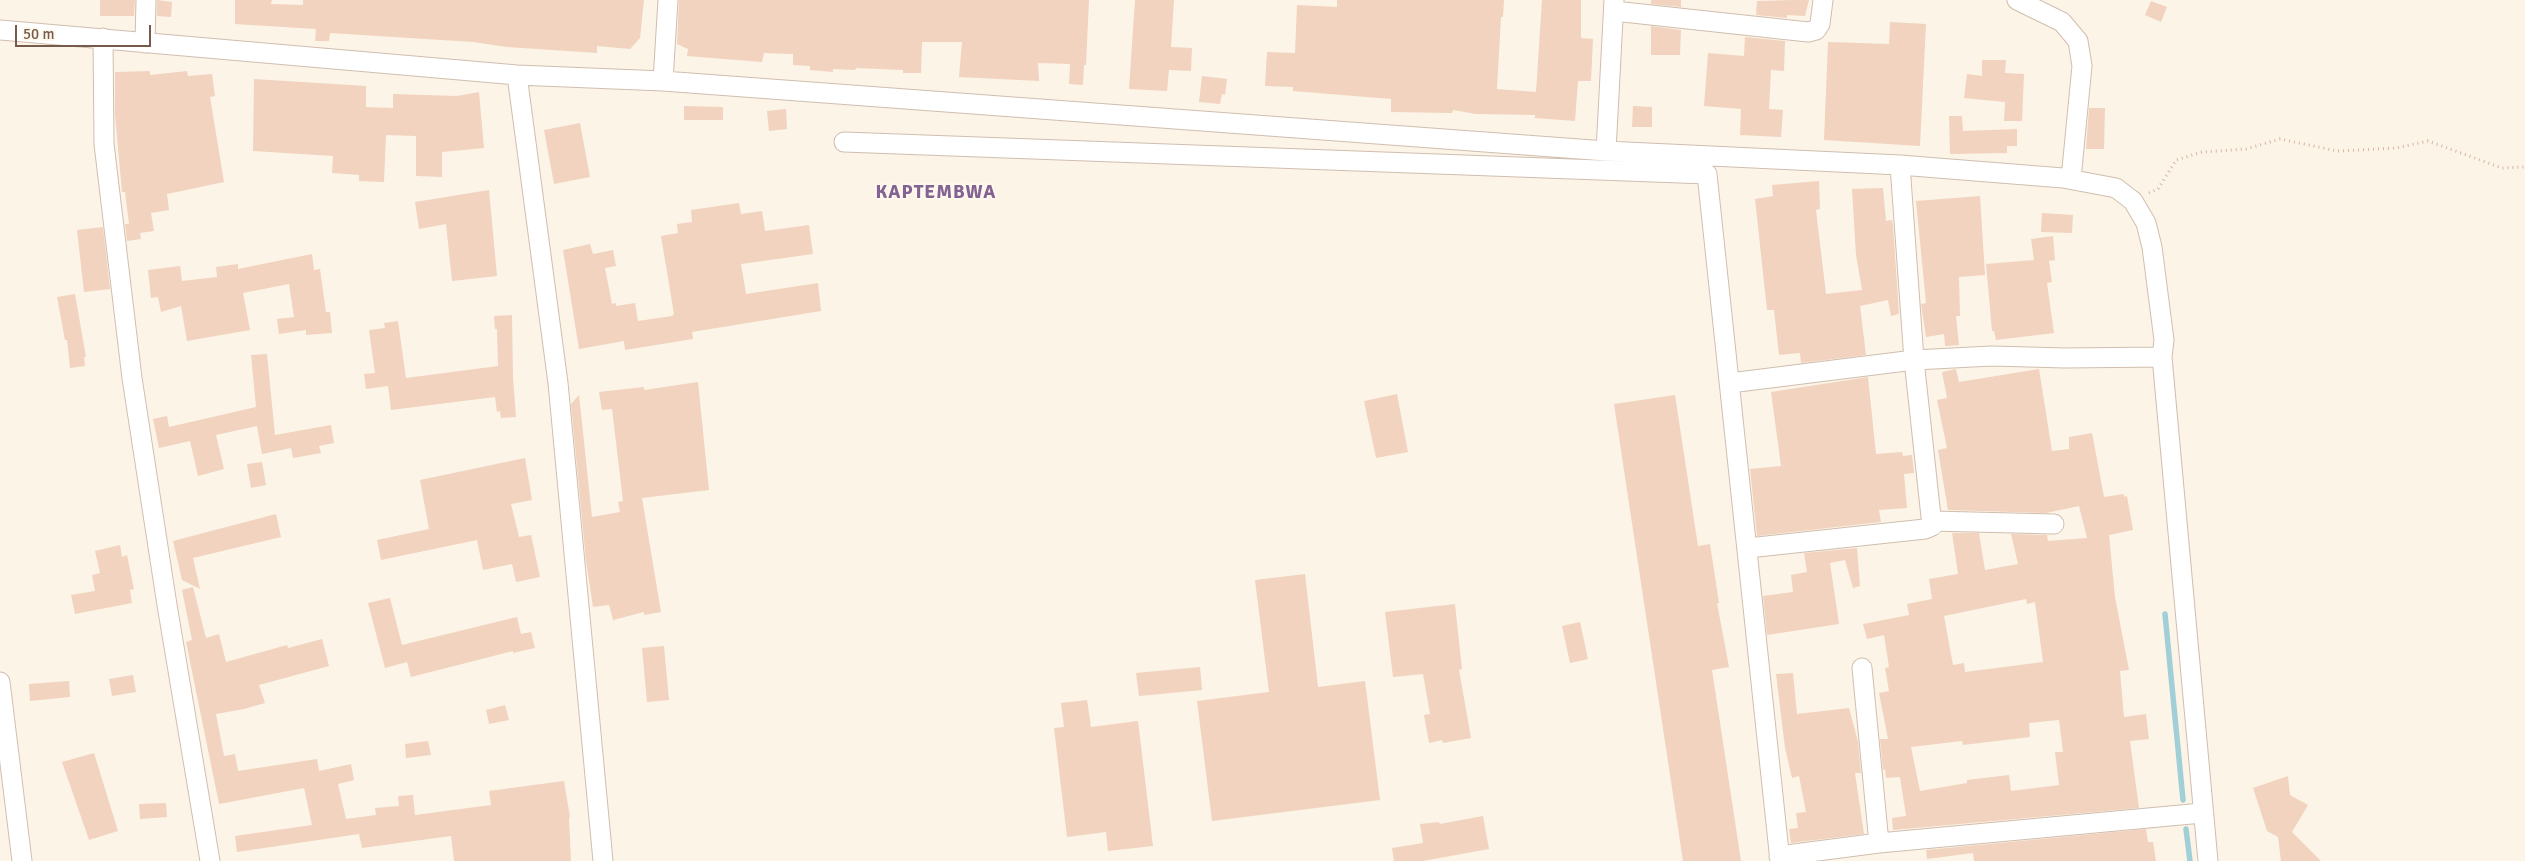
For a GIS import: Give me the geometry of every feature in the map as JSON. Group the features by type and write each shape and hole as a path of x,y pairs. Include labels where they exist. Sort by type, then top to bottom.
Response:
{"street":[{"path":"145,43 146,0"},
{"path":"663,81 668,0"},
{"path":"1606,151 1614,5 1808,32 1816,30 1820,24 1823,0"},
{"path":"2017,0 2051,8 2078,41 2082,54 2071,179"},
{"path":"0,30 516,75 663,81 1606,151 1900,164 2071,179 2116,188 2133,201 2146,223 2152,247 2164,340 2162,357 2202,813 2208,861"},
{"path":"103,38 104,144 132,378 210,861"},
{"path":"516,75 558,383 603,861"},
{"path":"844,142 1707,174 1780,858 1879,843 2202,813"},
{"path":"1748,548 1925,529 1932,526 1914,360 1900,164"},
{"path":"1730,382 1914,360 1992,356 2057,358 2162,357"},
{"path":"1932,521 2054,524"},
{"path":"1862,668 1879,843"},
{"path":"0,682 22,861"}],"path":[{"path":"2133,201 2158,188 2176,160 2202,152 2246,149 2280,139 2337,151 2396,148 2428,142 2502,168 2525,167"}],"building":[{"path":"100,0 135,0 134,16 100,16"},
{"path":"157,0 172,2 171,17 157,16"},
{"path":"235,0 272,0 271,4 303,5 303,0 644,0 640,38 630,49 597,46 597,53 507,47 473,42 330,33 329,41 315,41 316,29 235,24"},
{"path":"679,0 1089,0 1086,65 1084,65 1083,85 1069,84 1070,64 1038,63 1039,81 959,77 962,42 922,42 921,73 903,73 903,70 856,68 855,70 833,69 833,72 810,70 810,66 793,65 793,54 764,53 762,62 687,56 688,49 677,44"},
{"path":"1135,0 1174,0 1171,47 1192,48 1191,71 1169,70 1167,91 1129,89"},
{"path":"1337,0 1504,0 1503,17 1501,17 1497,89 1536,92 1542,0 1581,0 1581,38 1593,39 1591,81 1578,81 1575,121 1535,118 1535,115 1476,114 1453,110 1452,113 1391,112 1391,99 1293,91 1293,87 1265,86 1267,52 1295,53 1297,5 1337,7"},
{"path":"1651,0 1681,0 1681,7 1651,4"},
{"path":"1809,0 1805,16 1787,15 1787,18 1756,15 1757,1"},
{"path":"2151,1 2167,7 2161,22 2145,15"},
{"path":"1890,22 1926,24 1920,146 1824,140 1828,42 1889,44"},
{"path":"1651,26 1681,30 1680,55 1651,55"},
{"path":"1745,37 1785,41 1784,71 1771,70 1769,109 1783,110 1781,137 1740,135 1741,109 1704,106 1708,53 1744,56"},
{"path":"1982,60 2006,60 2005,73 2024,74 2022,121 2004,121 2005,102 1964,98 1967,74 1982,76"},
{"path":"150,71 150,75 187,71 188,76 212,74 215,96 210,97 224,182 167,194 169,210 151,213 154,231 140,233 141,239 127,241 125,224 129,224 125,192 122,192 115,115 115,72"},
{"path":"1202,76 1227,79 1225,95 1222,94 1220,104 1199,102"},
{"path":"254,79 366,86 366,107 393,108 393,94 457,96 479,92 484,148 442,152 442,177 416,176 416,136 386,135 384,182 359,181 359,175 332,173 333,156 253,151"},
{"path":"684,106 723,107 723,120 684,120"},
{"path":"1633,106 1652,107 1652,127 1632,127"},
{"path":"2089,108 2105,108 2104,149 2086,149"},
{"path":"786,109 787,129 769,131 767,111"},
{"path":"1949,116 1962,116 1963,131 2017,129 2017,146 2007,146 2007,153 1950,154"},
{"path":"580,123 590,177 554,184 544,130"},
{"path":"1819,181 1820,209 1816,210 1826,294 1862,290 1856,255 1852,189 1883,188 1886,221 1892,220 1893,225 1899,314 1891,316 1888,300 1860,306 1866,355 1801,363 1800,353 1779,355 1774,310 1767,310 1755,199 1773,196 1772,185"},
{"path":"489,190 497,276 452,281 446,224 419,229 415,202"},
{"path":"1980,196 1985,275 1959,277 1960,316 1956,316 1959,345 1945,346 1944,334 1926,337 1921,304 1926,303 1916,201"},
{"path":"739,203 741,214 762,211 765,231 809,225 813,254 741,264 746,294 818,283 821,311 692,332 693,339 625,350 624,341 579,349 563,250 590,244 593,254 613,250 616,266 605,268 612,304 616,303 616,306 635,303 638,321 672,316 674,314 661,236 678,233 677,224 692,222 691,210"},
{"path":"2042,213 2073,215 2072,233 2041,232"},
{"path":"103,227 110,289 84,292 77,230"},
{"path":"2053,236 2055,260 2049,261 2052,282 2047,283 2054,333 1996,340 1994,331 1992,331 1986,264 2034,260 2031,239"},
{"path":"312,254 314,270 320,269 326,312 330,312 332,333 306,335 306,330 279,334 277,319 294,317 289,284 243,293 250,330 187,341 181,306 161,312 158,297 151,298 148,270 180,266 182,281 217,277 216,267 238,264 238,269"},
{"path":"75,294 86,357 84,357 85,366 70,368 67,340 65,340 57,297"},
{"path":"512,315 516,417 501,418 500,411 497,412 495,397 391,410 388,386 366,389 364,374 375,373 369,330 385,328 384,323 398,321 406,378 498,366 497,329 495,329 494,316"},
{"path":"267,354 275,435 331,425 334,443 319,446 321,453 293,458 291,448 262,454 257,426 216,435 224,469 198,476 190,441 159,448 153,419 167,416 169,427 256,407 251,355"},
{"path":"1956,369 1959,382 2039,369 2052,451 2069,449 2069,437 2092,433 2104,497 2124,494 2124,497 2127,496 2133,530 2109,535 2115,597 2129,670 2120,671 2124,717 2146,714 2149,739 2130,741 2139,808 1893,830 1892,818 1906,816 1900,777 1886,778 1885,769 1883,770 1880,739 1888,739 1879,693 1889,691 1885,668 1889,667 1884,635 1867,639 1863,624 1909,615 1907,604 1932,599 1929,579 1958,574 1952,533 1979,533 1985,570 2018,564 2011,534 2047,535 2048,541 2087,538 2079,506 2046,513 1948,510 1938,450 1947,448 1937,400 1947,398 1942,372","holes":["2026,599 2027,604 2035,602 2043,662 1965,672 1964,663 1953,665 1944,616","2059,720 2063,752 2055,752 2059,785 2011,791 2009,775 1967,780 1967,783 1920,791 1911,747 1962,741 1963,745 2030,737 2029,723"]},
{"path":"1868,377 1876,454 1902,452 1903,456 1912,455 1914,473 1904,474 1907,508 1879,510 1881,522 1757,536 1750,469 1781,466 1771,392"},
{"path":"698,382 709,490 642,498 661,612 644,615 644,612 613,620 609,605 593,607 586,561 571,404 579,395 592,517 620,512 618,502 623,501 612,409 602,410 599,392 644,387 644,390"},
{"path":"1397,394 1408,452 1376,458 1364,401"},
{"path":"1675,395 1698,546 1710,544 1719,603 1717,603 1729,667 1712,670 1741,861 1683,861 1614,404"},
{"path":"525,458 532,500 511,504 519,537 531,535 540,577 516,582 512,564 483,570 477,540 381,560 377,540 429,529 420,480"},
{"path":"262,462 266,485 251,488 247,464"},
{"path":"276,514 281,537 193,558 200,589 182,580 173,541"},
{"path":"120,545 122,557 127,555 134,589 130,590 132,603 75,614 71,595 95,591 92,575 100,573 95,551"},
{"path":"1857,548 1860,586 1853,588 1845,560 1830,563 1839,624 1767,635 1763,596 1793,592 1791,575 1807,572 1804,553"},
{"path":"1305,574 1318,687 1365,681 1380,800 1212,821 1197,701 1269,692 1255,580"},
{"path":"193,587 206,638 219,634 226,662 287,645 288,648 322,639 329,666 259,685 265,703 216,714 224,756 235,754 238,771 317,759 319,771 351,764 354,780 338,784 346,819 376,815 375,808 399,806 398,796 413,795 415,815 491,805 489,791 564,781 570,817 571,861 454,861 451,836 362,848 359,834 237,852 235,836 312,825 304,788 219,804 186,642 192,640 182,590"},
{"path":"390,598 402,645 517,617 521,634 531,632 535,648 513,653 513,651 411,677 407,662 385,668 368,603"},
{"path":"1455,604 1462,669 1459,670 1471,738 1443,743 1442,740 1429,743 1424,715 1430,714 1423,674 1393,677 1385,612"},
{"path":"1580,622 1588,659 1570,663 1562,626"},
{"path":"664,646 669,700 647,702 642,648"},
{"path":"1200,667 1202,690 1139,696 1136,673"},
{"path":"1793,673 1797,714 1849,708 1858,742 1861,773 1855,773 1864,834 1791,843 1789,829 1798,828 1796,813 1806,812 1799,776 1792,778 1785,748 1776,674"},
{"path":"133,675 136,692 112,696 109,679"},
{"path":"69,681 70,697 30,701 29,684"},
{"path":"1087,700 1091,727 1138,721 1153,846 1108,851 1106,832 1067,837 1054,728 1064,727 1061,703"},
{"path":"505,705 509,720 489,724 486,710"},
{"path":"428,741 431,755 406,758 405,744"},
{"path":"94,753 118,831 89,840 62,762"},
{"path":"2288,776 2290,795 2308,805 2292,832 2321,861 2281,861 2278,837 2267,831 2253,788"},
{"path":"166,803 167,817 140,819 139,804"},
{"path":"1483,816 1489,849 1423,861 1394,861 1392,848 1423,843 1420,824 1439,822 1440,824"},
{"path":"2146,829 2148,842 2153,842 2156,861 1974,861 1973,853 1927,859 1926,850"}],"waterway":[{"path":"2165,614 2183,800"},
{"path":"2186,829 2190,861"}],"district":[{"name":"KAPTEMBWA","path":"936,193"}]}
